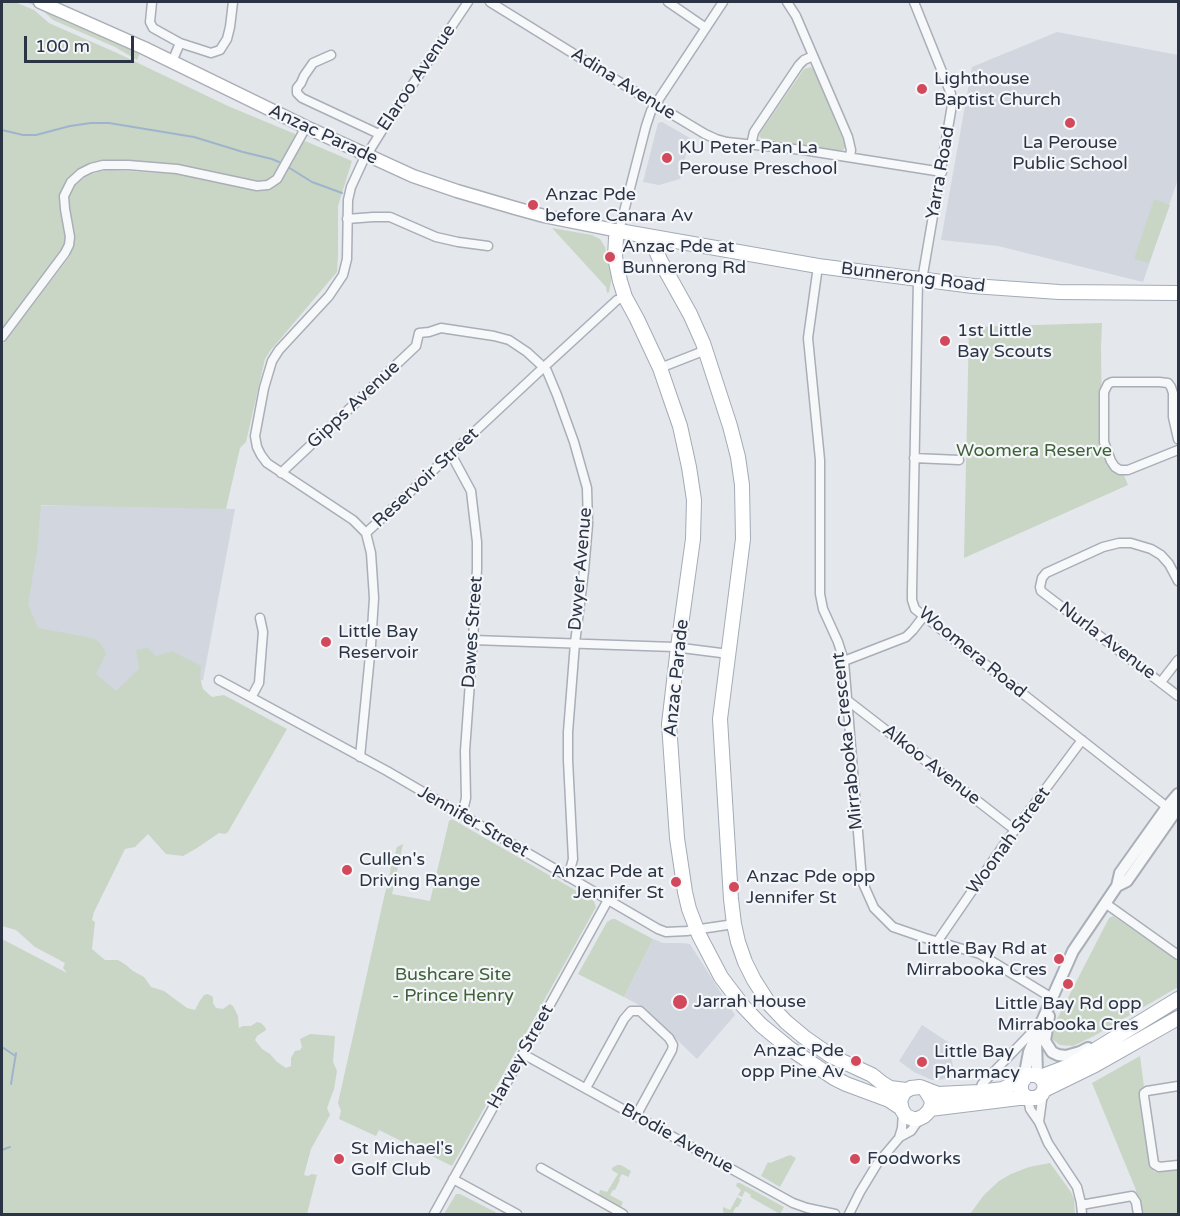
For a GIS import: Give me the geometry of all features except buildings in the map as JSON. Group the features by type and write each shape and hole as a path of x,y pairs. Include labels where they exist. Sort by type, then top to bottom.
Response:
{"main road":[{"name":"Anzac Parade","path":"40,2 413,176 544,216 650,237"},
{"path":"596,226 605,234 615,257"},
{"name":"Anzac Parade","path":"619,231 616,238 615,257 620,280 625,297 660,368 680,426 694,500 693,539 669,732 679,849 687,900 697,930 729,989 769,1032 789,1048 840,1081 890,1100 902,1110"},
{"path":"650,237 706,350 725,408 739,464 744,539 720,727 734,924 740,950 770,1005 786,1022 831,1056 872,1075 890,1088 906,1090 917,1087 938,1094 1003,1089 1095,1065 1179,1018"},
{"name":"Bunnerong Road","path":"650,237 818,266 1005,289 1179,293"},
{"path":"1028,1098 1023,1095 1020,1084 1035,1082 1069,1066 1179,999"},
{"path":"906,1090 901,1098 902,1110 910,1118 1037,1098 1041,1095 1035,1082"},
{"path":"925,1114 931,1099 926,1091"}],"street":[{"path":"152,2 150,18 154,29 180,43 211,53 220,50 227,39 233,2"},
{"name":"Elaroo Avenue","path":"366,533 353,520 267,463 261,455 255,436 267,373 279,350 340,282 347,259 347,204 365,155 468,2"},
{"name":"Adina Avenue","path":"490,2 716,139 942,172"},
{"path":"668,2 706,28"},
{"path":"619,231 646,126 655,104 723,2"},
{"path":"787,2 796,16 848,137 850,157"},
{"name":"Yarra Road","path":"914,2 951,94 952,105 942,172 920,280"},
{"path":"172,62 180,43"},
{"path":"331,55 308,68 297,88 297,93 302,98 379,134"},
{"path":"752,145 754,132 799,65 813,56"},
{"path":"2,337 65,254 70,237 64,196 71,182 81,173 103,165 128,165 177,169 257,186 268,185 276,179 306,127"},
{"path":"347,219 390,218 436,237 488,246"},
{"name":"Mirrabooka Crescent","path":"818,266 808,338 821,479 820,594 823,609 844,662 862,881 874,908 893,927 980,954 1052,998"},
{"name":"Woomera Road","path":"920,280 914,458 912,600 915,609 1173,809"},
{"name":"Reservoir Street","path":"360,757 374,598 371,553 366,533 617,300 625,297"},
{"name":"Dwyer Avenue","path":"419,333 441,328 495,336 509,340 528,352 544,367 557,395 587,488 588,524 568,732 573,860 568,877"},
{"name":"Gipps Avenue","path":"281,473 416,346 419,333"},
{"path":"660,368 706,350"},
{"path":"1179,440 1173,417 1173,393 1168,383 1108,384 1104,392 1104,442 1115,467 1128,470 1179,450"},
{"name":"Dawes Street","path":"451,454 471,491 477,542 465,750 466,798 462,815"},
{"path":"914,458 959,460"},
{"name":"Nurla Avenue","path":"1179,581 1161,555 1151,549 1131,543 1119,543 1103,547 1046,573 1040,582 1041,591 1179,696"},
{"path":"844,662 906,637 923,616"},
{"path":"252,696 259,683 263,632 260,618"},
{"path":"473,640 678,647 729,654"},
{"path":"1161,682 1179,660"},
{"name":"Jennifer Street","path":"219,680 387,771 658,929 666,932 697,930 734,924"},
{"name":"Alkoo Avenue","path":"847,700 1015,830"},
{"name":"Woonah Street","path":"937,942 1015,830 1082,740"},
{"path":"1138,1215 1136,1202 1132,1196 1082,1210 1074,1182 1048,1143 1040,1122 1035,1082 1036,1036 1073,951 1117,886 1120,873 1173,809 1179,794"},
{"name":"Harvey Street","path":"434,1215 608,900"},
{"path":"1105,903 1179,955"},
{"path":"1052,998 1045,1041 1049,1049 1056,1054 1066,1056 1080,1052 1109,1035 1127,1030"},
{"path":"586,1088 625,1016 631,1011 640,1011 669,1038 673,1046 636,1116"},
{"path":"979,1092 982,1084 1041,1023"},
{"name":"Brodie Avenue","path":"523,1054 793,1203 835,1215"},
{"path":"1179,1086 1144,1093 1155,1165 1159,1167 1179,1165"},
{"path":"1028,1098 1031,1111 1040,1122"},
{"path":"899,1138 902,1128 902,1110"},
{"path":"849,1215 877,1164 899,1138 911,1131 925,1114"},
{"path":"541,1168 623,1215"},
{"path":"453,1179 517,1215"}],"shaded area":[{"name":"La Perouse Public School","path":"1057,32 1178,55 1178,179 1143,282 998,246 941,240 972,67"},
{"name":"KU Peter Pan La Perouse Preschool","path":"662,122 690,138 680,179 659,185 643,182 658,123"},
{"path":"95,505 235,509 203,680 2,737 2,506"},
{"name":"Jarrah House","path":"653,939 663,943 690,944 735,1015 697,1059 643,1007 624,997"},
{"path":"922,1025 948,1042 955,1076 932,1080 914,1072 899,1061"}],"green space":[{"path":"2,2 15,2 34,10 49,23 228,106 295,134 296,137 275,175 264,182 184,166 105,161 66,184 66,245 63,252 2,332"},
{"path":"26,2 34,3 141,51 137,60 115,47 53,20 40,8"},
{"path":"811,67 846,147 843,150 764,141 759,136 804,69"},
{"path":"305,141 352,161 338,206 337,272 265,359 246,442 240,448 226,509 41,505 37,551 28,604 38,628 95,639 101,644 106,654 96,674 116,691 139,669 136,650 148,648 156,656 172,651 201,666 200,678 203,689 212,697 224,695 287,729 228,832 219,833 183,856 166,854 148,834 135,847 125,849 94,912 92,949 105,960 118,960 144,977 151,987 164,991 187,1008 195,1010 204,995 208,994 213,997 216,1008 223,1009 230,1004 233,1006 238,1016 239,1028 251,1026 257,1022 261,1023 266,1030 255,1040 262,1049 286,1068 291,1066 291,1058 295,1051 302,1047 300,1039 310,1034 335,1036 333,1062 337,1071 334,1089 327,1108 330,1115 311,1149 304,1175 317,1175 307,1214 2,1214 2,939 67,973 63,968 65,963 35,947 16,930 2,926 2,345 70,256 75,235 69,197 75,185 85,177 99,171 110,170 178,174 255,190 265,190 282,180"},
{"path":"1154,199 1170,205 1149,263 1134,259"},
{"path":"552,228 592,235 600,239 605,247 612,277 609,292 607,293 606,287"},
{"name":"Woomera Reserve","path":"1102,323 1102,437 1118,473 1124,475 1128,485 964,558 969,327"},
{"name":"Bushcare Site - Prince Henry","path":"452,819 594,901 596,907 452,1166 379,1130 376,1136 339,1119 341,1111 338,1103 392,859 397,847 403,844 392,894 430,901 449,821"},
{"path":"1113,916 1178,961 1178,987 1094,1036 1073,1046 1060,1045 1052,1039 1055,1023 1109,918"},
{"path":"612,919 653,939 624,997 578,974 607,922"},
{"path":"1140,1056 1144,1087 1141,1098 1153,1170 1155,1172 1178,1170 1178,1214 1143,1214 1139,1198 1135,1194 1136,1190 1092,1083"},
{"path":"790,1155 796,1158 780,1187 761,1176 768,1162"},
{"path":"1050,1163 1071,1192 1075,1214 970,1214 984,1195 999,1181 1029,1167"},
{"path":"617,1165 631,1171 627,1180 628,1177 622,1174 615,1190 610,1195 623,1202 620,1209 601,1198 599,1194 600,1190 607,1192 618,1174 612,1170"},
{"path":"737,1183 784,1207 780,1214 750,1197 751,1195 745,1191 742,1197 738,1195 741,1190 736,1186"},
{"path":"456,1194 460,1194 499,1214 444,1214"},
{"path":"737,1197 742,1200 733,1212 735,1214 724,1214 723,1207 730,1210"}],"waterway":[{"path":"2,130 23,135 36,135 70,126 109,123 194,137 279,162"},
{"path":"288,167 312,182 342,193"},
{"path":"2,1047 14,1055"},
{"path":"11,1084 16,1053"},
{"path":"2,1150 10,1147"}],"place":[{"name":"Lighthouse Baptist Church","path":"922,89"},
{"name":"La Perouse Public School","path":"1070,123"},
{"name":"KU Peter Pan La Perouse Preschool","path":"667,158"},
{"name":"Anzac Pde before Canara Av","path":"533,205"},
{"name":"Anzac Pde at Bunnerong Rd","path":"610,257"},
{"name":"1st Little Bay Scouts","path":"945,341"},
{"name":"Little Bay Reservoir","path":"326,642"},
{"name":"Cullen's Driving Range","path":"347,870"},
{"name":"Anzac Pde at Jennifer St","path":"676,882"},
{"name":"Anzac Pde opp Jennifer St","path":"734,887"},
{"name":"Little Bay Rd at Mirrabooka Cres","path":"1059,959"},
{"name":"Little Bay Rd opp Mirrabooka Cres","path":"1068,984"},
{"name":"Jarrah House","path":"680,1002"},
{"name":"Anzac Pde opp Pine Av","path":"856,1061"},
{"name":"Little Bay Pharmacy","path":"922,1062"},
{"name":"St Michael's Golf Club","path":"339,1159"},
{"name":"Foodworks","path":"855,1159"}]}
